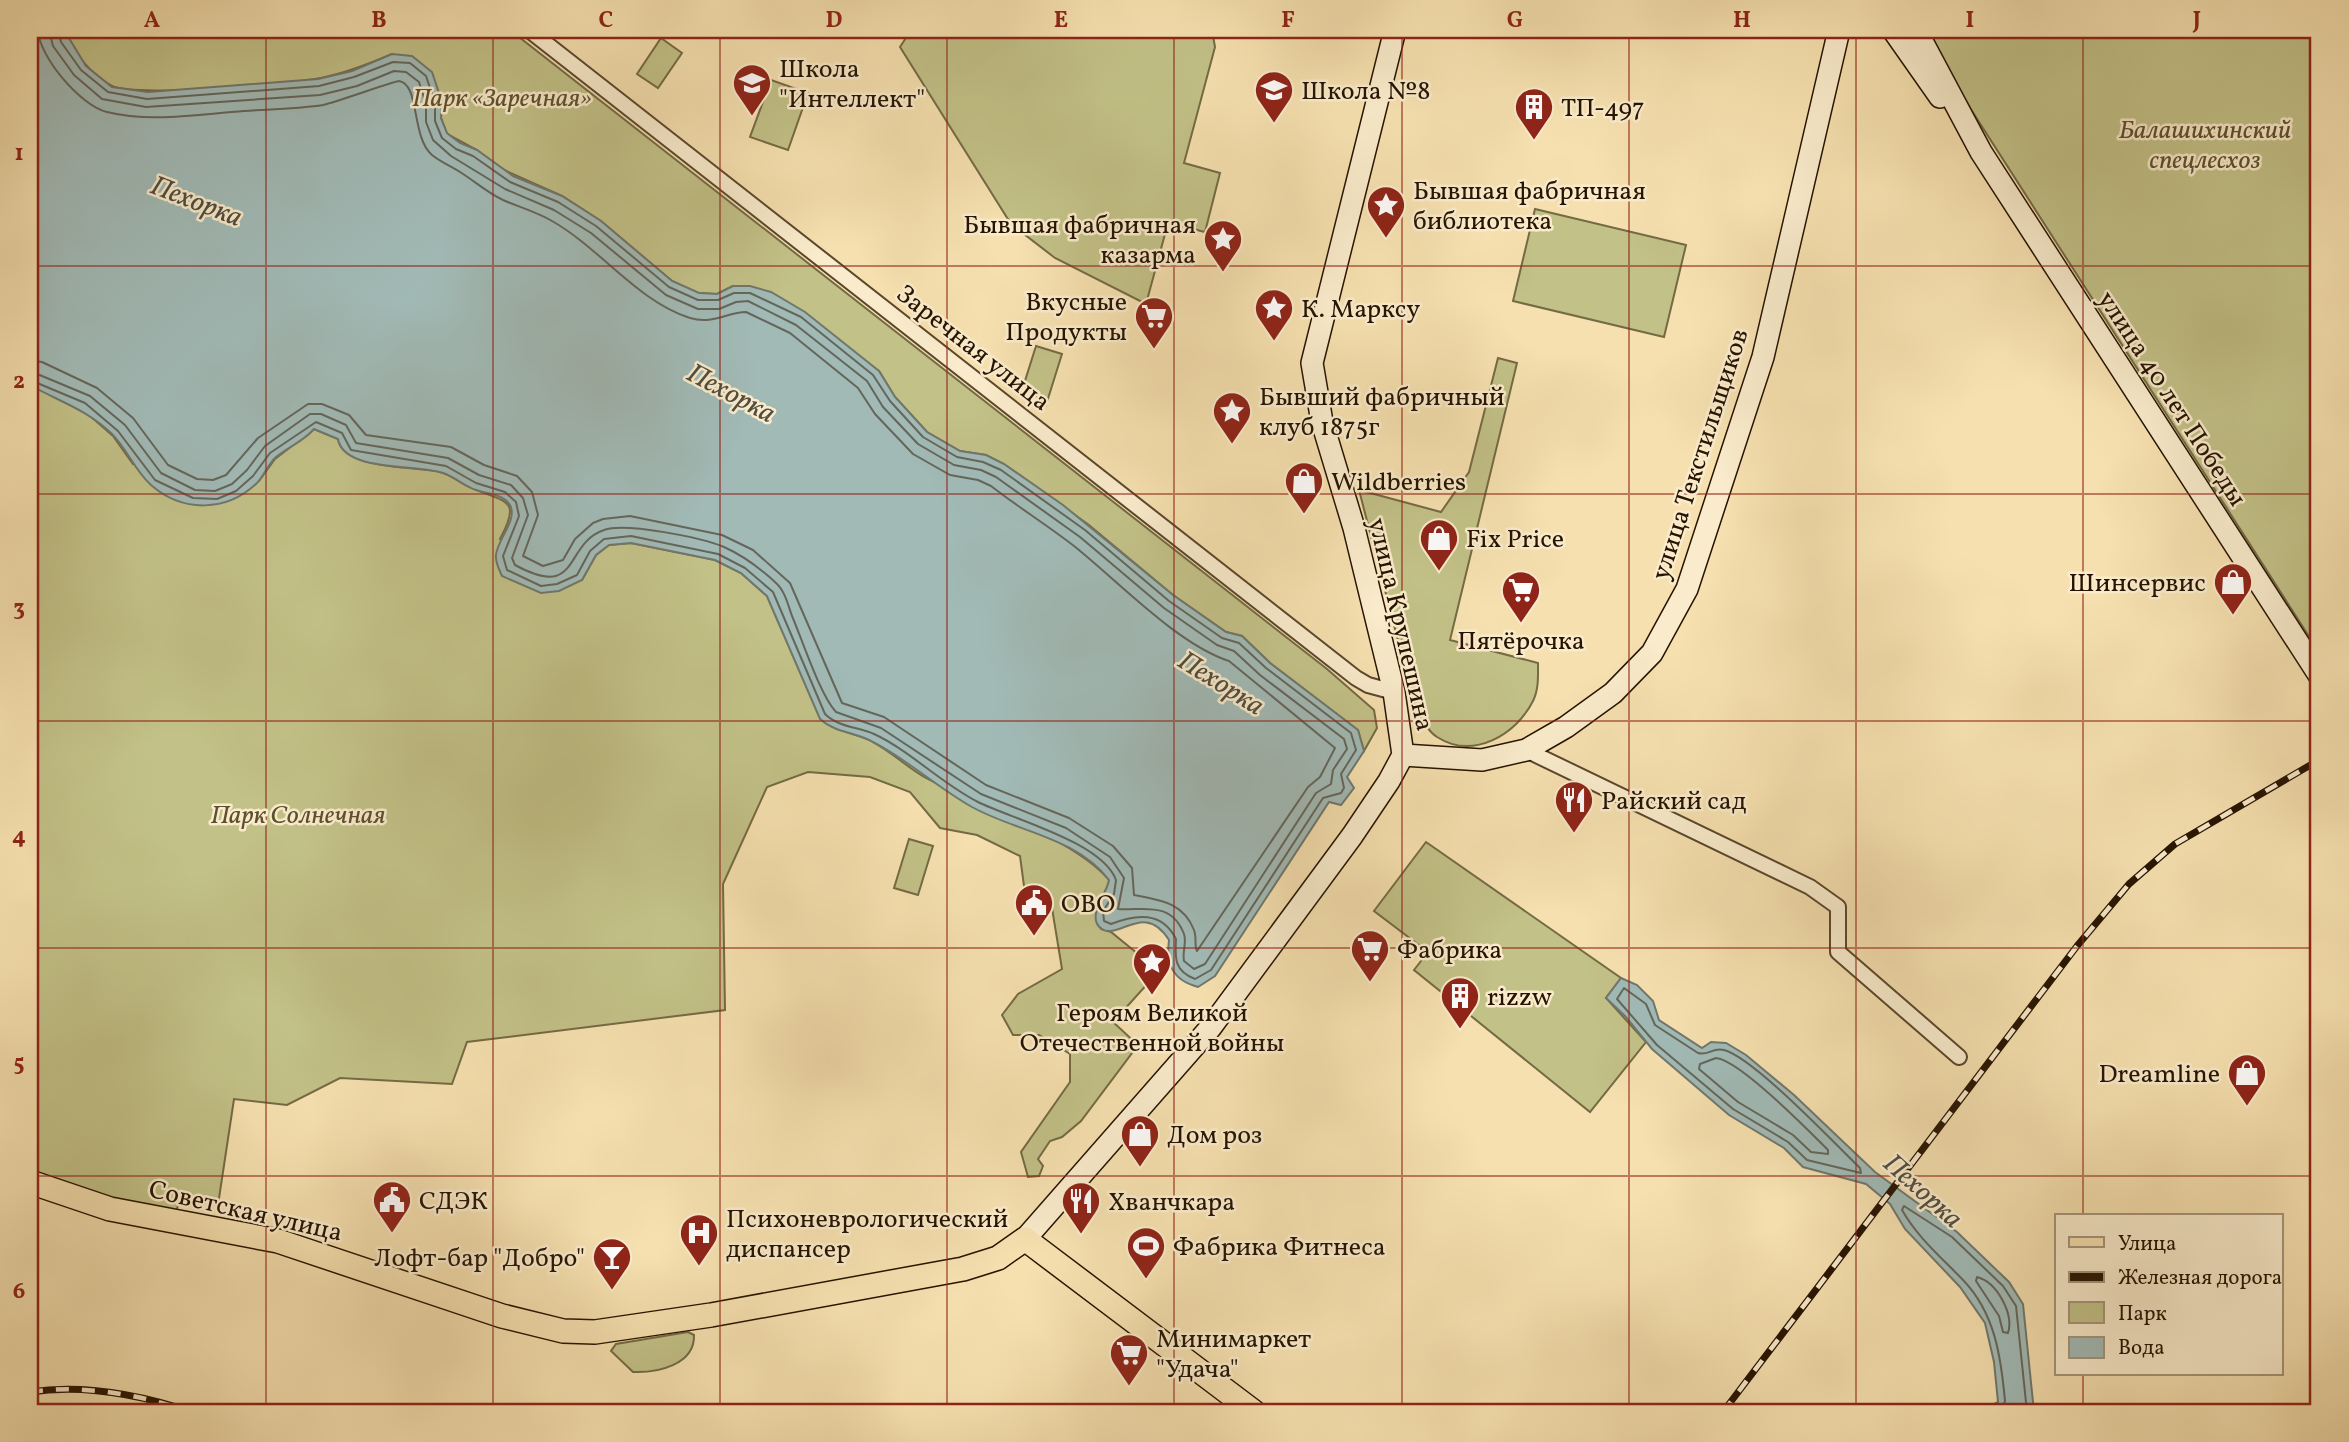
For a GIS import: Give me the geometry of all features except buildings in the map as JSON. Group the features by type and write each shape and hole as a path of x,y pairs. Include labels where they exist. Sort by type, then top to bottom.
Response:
{"main road":[{"name":"Советская улица","path":"30,1182 110,1209 278,1241 502,1316 582,1333 725,1313 963,1269 998,1258 1025,1239"},
{"path":"1025,1239 1254,1412"}],"street":[{"name":"Заречная улица","path":"529,30 1337,663 1368,685 1394,692"},
{"name":"улица Крупешина","path":"1025,1239 1211,1027 1352,836 1389,781 1402,755 1394,692 1353,528 1320,414 1312,363 1395,30"},
{"name":"улица Текстильщиков","path":"1402,755 1482,760 1526,750 1566,727 1613,693 1652,653 1687,589 1763,357 1839,30"},
{"path":"1886,30 1909,53"},
{"name":"улица 40 лет Победы","path":"1894,30 1981,152 2319,675"},
{"name":"улица 40 лет Победы","path":"1916,30 1981,152"},
{"path":"1526,750 1810,887 1838,907 1838,951 1959,1057"}],"green space":[{"name":"Парк «Заречная»","path":"64,30 510,30 1327,669 1374,710 1377,728 1364,751 1358,730 1270,663 1242,636 1226,632 1173,595 1089,525 1004,464 986,455 960,451 927,432 895,397 879,371 733,286 717,294 698,293 672,281 601,221 562,196 493,165 477,150 447,134 441,118 442,102 392,54 348,71 304,81 180,90 126,89 104,82 90,69 77,54"},
{"path":"911,30 1212,30 1215,47 1184,163 1220,173 1205,232 1168,223 1146,304 1055,258 1011,224 900,47"},
{"name":"Балашихинский спецлесхоз","path":"1920,30 2319,30 2319,652"},
{"path":"661,38 682,53 658,88 637,74"},
{"path":"771,80 808,93 788,150 750,137"},
{"path":"1535,209 1686,245 1664,337 1513,301"},
{"path":"1036,346 1062,354 1046,405 1024,384"},
{"path":"1498,358 1517,363 1450,640 1538,663 1538,682 1533,701 1516,724 1492,740 1465,746 1451,743 1433,734 1415,706 1359,490 1441,512 1469,472"},
{"name":"Парк Солнечная","path":"30,385 81,408 113,436 133,464 259,481 275,459 314,429 338,439 343,449 352,456 381,465 440,472 503,501 508,505 510,517 500,539 582,580 596,555 609,545 631,543 715,560 741,573 767,596 820,718 839,730 873,742 926,778 1050,837 1094,865 1109,880 1107,892 1095,909 1101,929 1111,932 1159,971 1113,1022 1138,1045 1081,1121 1062,1137 1050,1141 1038,1159 1043,1166 1039,1176 1028,1177 1021,1152 1070,1082 1070,1054 1039,1035 1013,1035 1002,1015 1018,994 1062,969 1051,902 1024,886 1020,856 977,835 940,828 910,792 870,777 808,772 767,787 723,884 725,1010 467,1042 452,1084 340,1078 287,1105 234,1099 218,1205 180,1197 176,1213 72,1188 30,1172"},
{"path":"909,839 933,846 918,895 894,888"},
{"path":"1426,842 1621,978 1606,998 1646,1042 1590,1112 1414,970 1428,952 1374,911"},
{"path":"688,1332 694,1335 688,1354 663,1369 633,1372 611,1351 616,1344"}],"water":[{"name":"Пехорка","path":"30,30 64,30 86,66 112,87 148,92 318,79 352,71 392,54 412,56 432,72 442,102 441,118 447,133 460,143 477,150 513,176 562,196 601,221 672,281 699,293 717,294 733,286 750,286 771,292 805,312 879,371 895,397 927,432 960,451 986,455 1004,464 1063,505 1173,595 1226,632 1242,636 1270,663 1358,730 1364,751 1347,777 1354,788 1341,805 1329,802 1215,976 1198,987 1182,980 1173,970 1170,964 1169,940 1151,923 1142,922 1109,931 1097,924 1096,912 1109,880 1080,854 1045,837 989,816 886,749 832,727 820,719 767,596 741,573 715,560 631,543 609,545 596,555 582,580 559,591 541,593 502,576 499,568 497,549 512,511 507,501 472,488 443,473 366,462 343,450 338,439 314,429 276,457 257,483 232,499 219,504 191,504 164,494 145,479 117,440 102,425 83,412 30,385"},
{"path":"1621,978 1637,985 1653,1001 1659,1020 1702,1048 1711,1042 1726,1043 1746,1055 1794,1095 1875,1172 1957,1232 2009,1282 2023,1304 2034,1412 1979,1412 1998,1402 1994,1362 1985,1323 1960,1287 1905,1229 1890,1204 1866,1184 1803,1167 1784,1148 1729,1115 1652,1049 1626,1017 1606,998"}],"railway":[{"path":"1723,1412 2077,946 2129,884 2175,844 2319,760"},
{"path":"30,1392 91,1390 153,1401 192,1412"}],"place":[{"name":"Школа \"Интеллект\"","path":"752,117"},
{"name":"Школа №8","path":"1274,124"},
{"name":"ТП-497","path":"1534,141"},
{"name":"Бывшая фабричная библиотека","path":"1386,239"},
{"name":"Бывшая фабричная казарма","path":"1223,273"},
{"name":"К. Марксу","path":"1274,342"},
{"name":"Вкусные Продукты","path":"1154,350"},
{"name":"Бывший фабричный клуб 1875г","path":"1232,445"},
{"name":"Wildberries","path":"1304,515"},
{"name":"Fix Price","path":"1439,572"},
{"name":"Шинсервис","path":"2233,616"},
{"name":"Пятёрочка","path":"1521,624"},
{"name":"Райский сад","path":"1574,834"},
{"name":"ОВО","path":"1034,937"},
{"name":"Фабрика","path":"1370,983"},
{"name":"Героям Великой Отечественной войны","path":"1152,996"},
{"name":"rizzw","path":"1460,1030"},
{"name":"Dreamline","path":"2247,1107"},
{"name":"Дом роз","path":"1140,1168"},
{"name":"СДЭК","path":"392,1234"},
{"name":"Хванчкара","path":"1081,1235"},
{"name":"Психоневрологический диспансер","path":"699,1267"},
{"name":"Фабрика Фитнеса","path":"1146,1280"},
{"name":"Лофт-бар \"Добро\"","path":"612,1291"},
{"name":"Минимаркет \"Удача\"","path":"1129,1387"}]}
